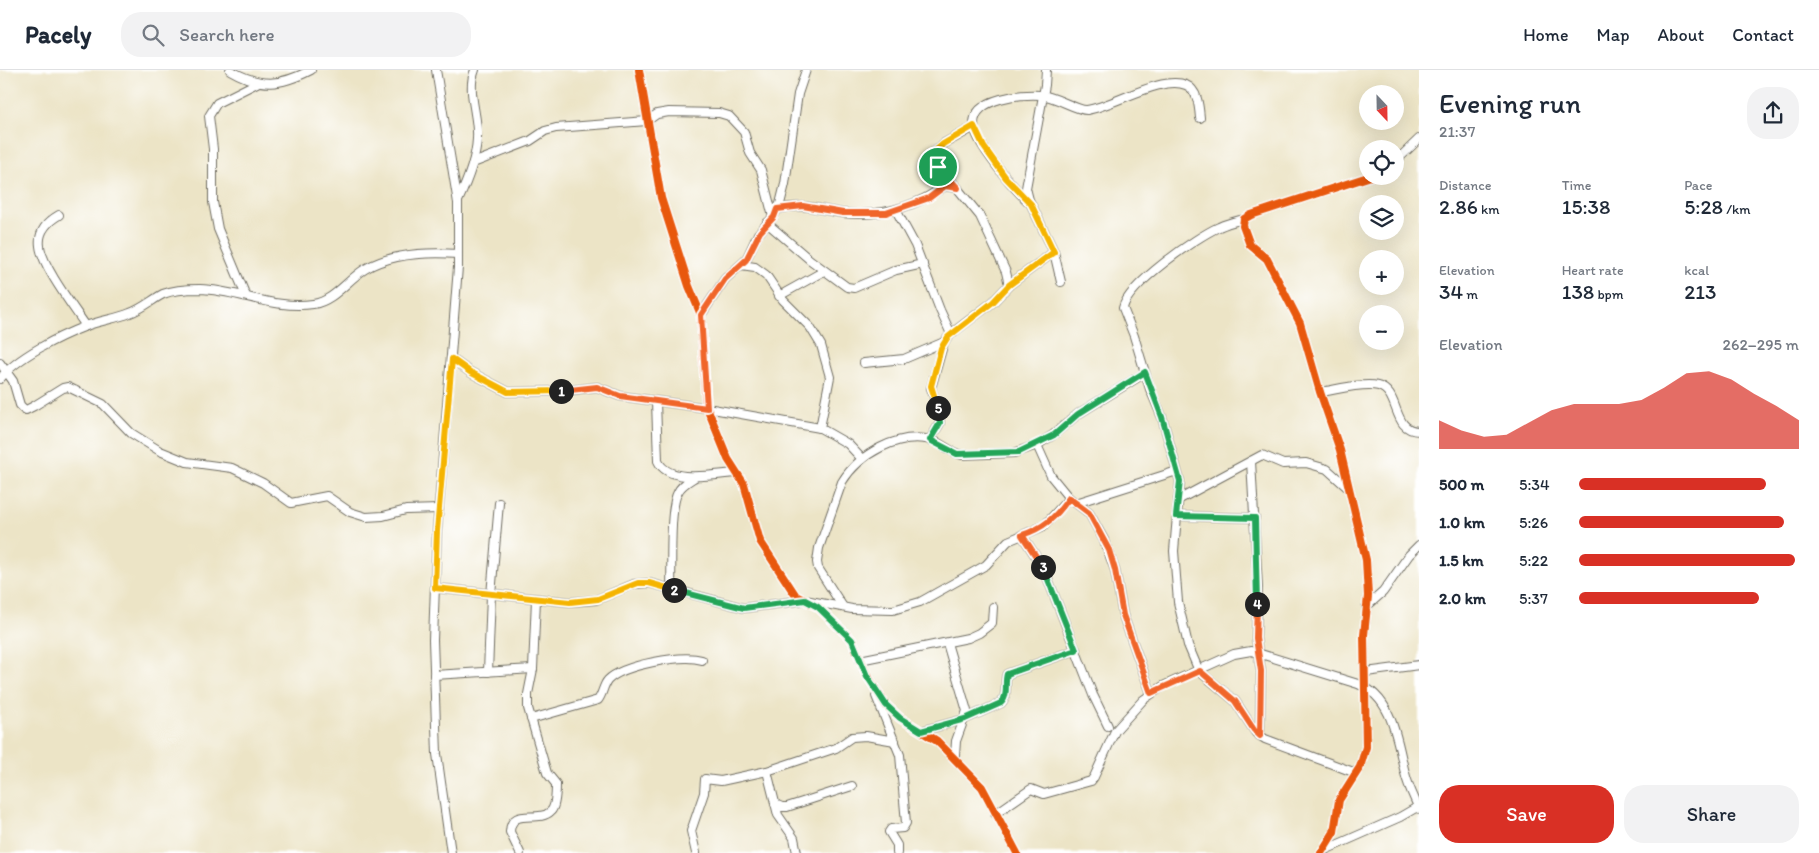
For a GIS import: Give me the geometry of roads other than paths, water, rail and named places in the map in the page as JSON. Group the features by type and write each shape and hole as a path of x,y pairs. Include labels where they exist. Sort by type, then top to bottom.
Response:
{"street":[{"path":"230,70 257,83"},
{"path":"246,296 217,224 213,202 214,149 209,116 217,103 257,83 282,82 311,70"},
{"path":"428,70 436,72 458,203 458,254 452,359 439,510 435,588 434,675 438,761 451,853"},
{"path":"458,203 473,163 478,140 472,88 475,70"},
{"path":"639,70 663,204 689,286 701,315 707,408 726,456 744,484 760,541 796,596 818,607 847,633 854,642 860,660 873,686 900,755 906,817 904,827 889,831 891,838 897,845 897,853"},
{"path":"701,315 725,279 742,265 750,255 758,234 777,209 785,184 798,94 806,70"},
{"path":"1046,70 1026,188 1031,204 1054,252 1061,282"},
{"path":"1009,285 1006,272 980,216 958,188 938,167 931,155 943,144 974,126 978,114 989,103 1007,97 1043,95 1087,110 1152,88 1180,84 1190,87 1194,92 1200,118"},
{"path":"473,163 530,142 545,131 556,128 628,121 647,122 655,114 669,112 719,113 729,116 744,132 749,150 760,170 770,220 824,271 847,287 854,288 896,270 922,264"},
{"path":"974,126 984,147 1006,178 1031,204"},
{"path":"1404,153 1419,139"},
{"path":"1356,773 1260,736 1235,701 1200,671 1188,645 1178,602 1174,552 1180,481 1162,417 1123,310 1126,300 1157,269 1193,241 1218,227 1359,180"},
{"path":"777,209 803,206 843,213 884,213 929,198 945,186 958,188"},
{"path":"896,210 913,240 951,334"},
{"path":"58,215 48,221 41,234 39,245 51,270 86,326"},
{"path":"1244,219 1243,226 1250,245 1268,260 1297,315 1340,450 1366,560 1368,589 1364,635 1366,747 1356,773 1339,800 1334,832 1322,852"},
{"path":"930,440 940,423 931,387 944,342 951,334 993,302 1009,285 1054,252"},
{"path":"0,379 6,371 17,363 86,326 130,313 164,294 201,289 284,304 312,305 332,296 366,269 388,261 422,253 458,254"},
{"path":"742,265 755,267 764,273 779,296 810,327 825,358 830,377 820,428"},
{"path":"779,296 824,271"},
{"path":"864,363 904,359 944,342"},
{"path":"452,359 470,372 508,392 570,391 597,387 617,396 707,408 820,428 842,441 862,459"},
{"path":"0,363 16,387 20,405 26,410 63,388 68,387 103,404 131,433 160,450 187,462 232,468 264,483 291,502 326,496 350,512 366,517 384,516 406,510 439,510"},
{"path":"843,608 818,568 817,559 836,494 847,474 862,459 883,446 915,440 930,440 954,453 972,455 1014,453 1037,445 1054,435 1078,414 1145,372"},
{"path":"1320,392 1372,385 1384,388 1389,392 1402,424 1409,429 1419,431"},
{"path":"656,401 657,458 660,465 671,474 695,476 737,473"},
{"path":"1037,445 1051,476 1073,501 1089,513 1109,550 1115,570 1123,615 1151,693"},
{"path":"1178,500 1263,454 1283,464 1306,463 1318,466 1333,473 1350,490"},
{"path":"1251,461 1255,518 1257,652 1261,671 1260,736"},
{"path":"435,588 570,602 594,600 638,583 649,583 744,608 805,600 843,608 880,611 905,607 920,602 986,565 1006,542 1041,529 1073,501 1177,471"},
{"path":"671,589 673,514 676,496 680,488 695,476"},
{"path":"488,672 491,595 499,503"},
{"path":"1176,516 1255,518"},
{"path":"1022,535 1044,568 1093,695 1108,726"},
{"path":"1366,606 1383,592 1409,555 1419,545"},
{"path":"520,853 510,832 512,821 516,818 545,815 550,812 556,791 556,784 548,773 531,719 528,694 533,669 536,599"},
{"path":"860,660 968,638 982,632 992,623 993,606"},
{"path":"946,643 966,705 965,719 956,741 955,756"},
{"path":"921,731 965,719 1003,702 1008,686 1007,674 1076,650"},
{"path":"995,814 1031,790 1044,794 1091,780 1096,774 1115,731 1132,709 1151,693 1234,654 1246,651 1257,652 1366,687 1381,702 1393,726 1407,780 1419,807 1322,852"},
{"path":"531,719 598,700 610,678 633,666 675,660 702,660"},
{"path":"1366,672 1419,665"},
{"path":"434,675 533,669"},
{"path":"873,686 886,705 900,718 937,742 982,787 1017,853"},
{"path":"696,853 691,831 704,793 705,779 721,781 767,771 836,748 852,737 866,736 895,741"},
{"path":"767,771 779,818 794,838 797,853"},
{"path":"775,804 787,807 852,786"}]}
